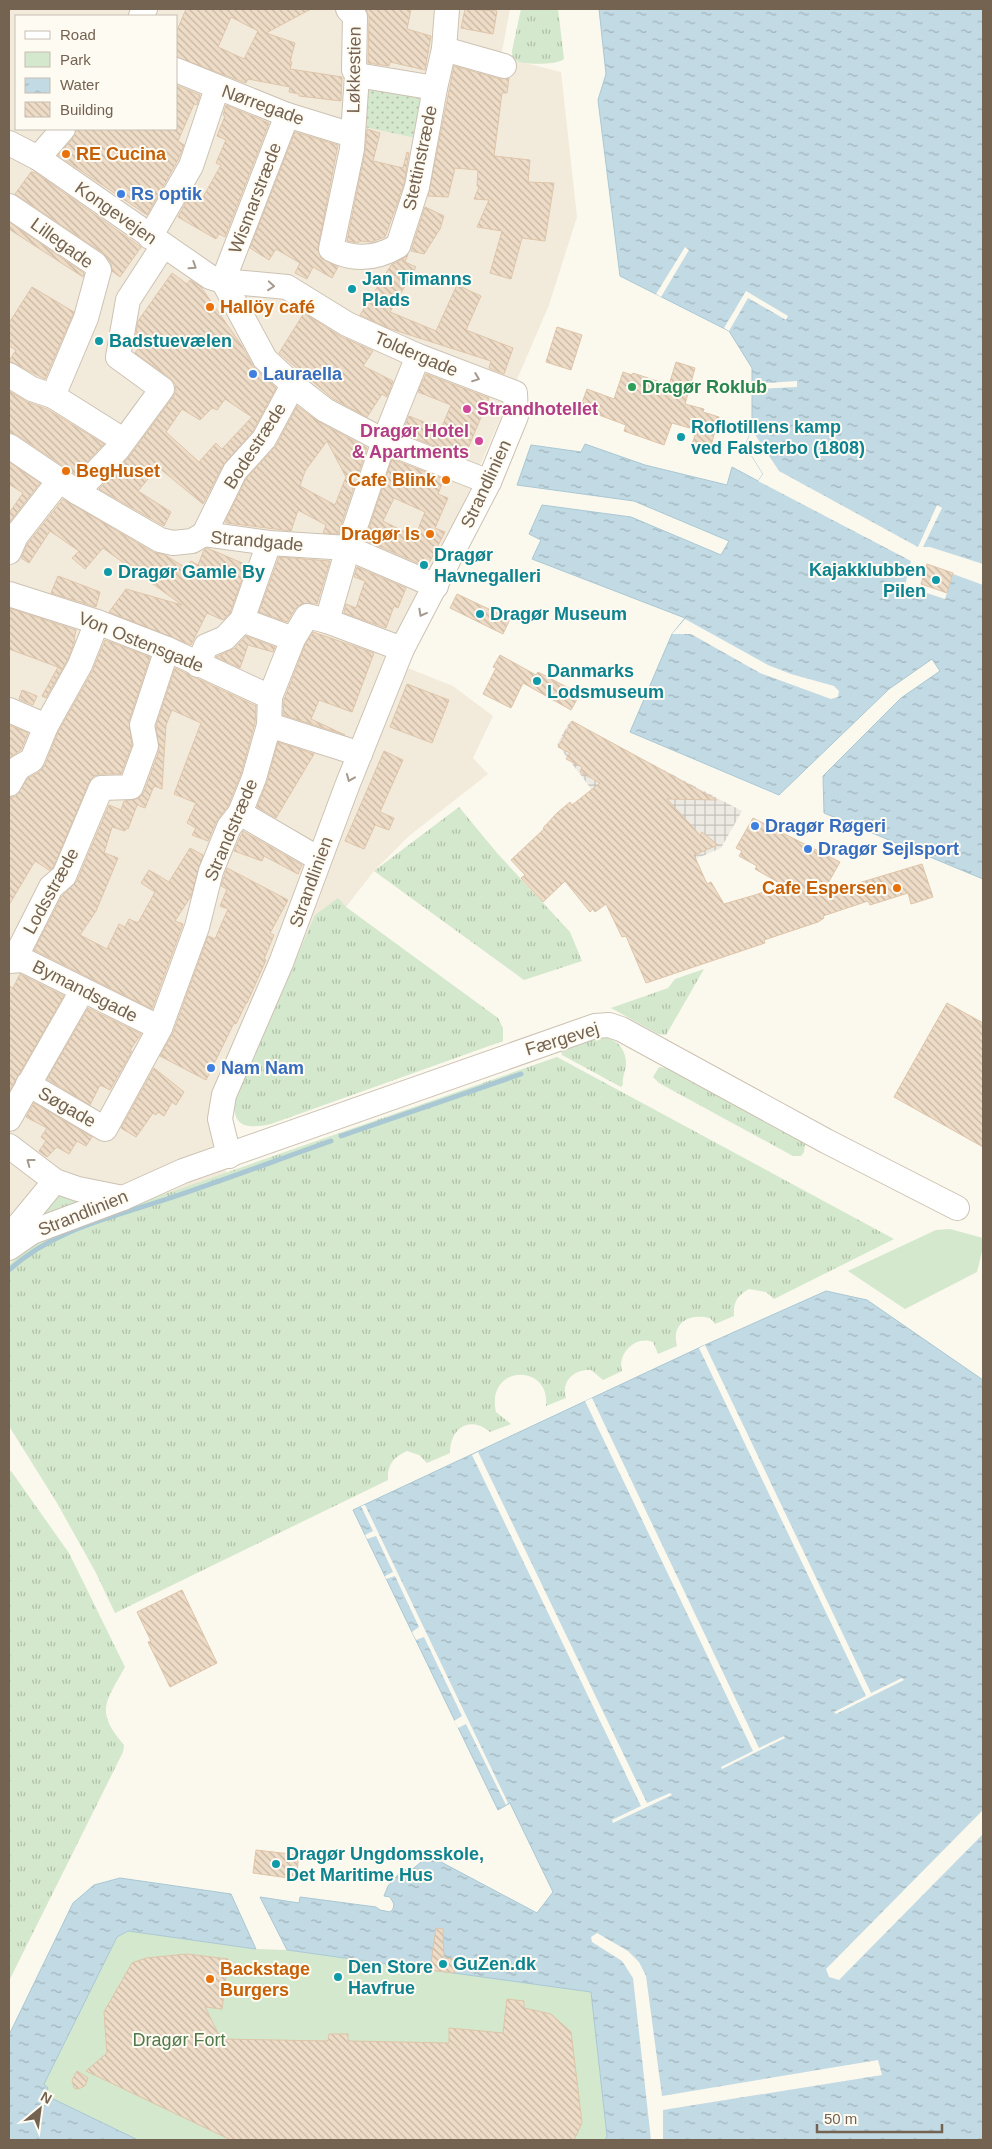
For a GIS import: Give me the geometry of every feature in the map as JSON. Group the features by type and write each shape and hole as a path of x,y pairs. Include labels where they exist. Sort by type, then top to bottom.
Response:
{"street":[{"name":"Løkkestien","path":"343,255 331,249 352,149 357,76 354,70 355,17 348,9"},
{"name":"Stettinstræde","path":"343,255 372,257 398,246 417,187 444,49 447,9"},
{"path":"444,49 504,66"},
{"name":"Nørregade","path":"178,71 287,115 352,135"},
{"path":"357,76 435,88"},
{"path":"11,540 68,487 118,448 162,388 118,357 128,300 191,166 217,88"},
{"name":"Wismarstræde","path":"223,281 287,115"},
{"path":"38,158 62,130"},
{"name":"Kongevejen","path":"12,150 38,158 210,276 223,281 287,287 321,307"},
{"name":"Lillegade","path":"9,206 95,264 99,270 86,318 53,396"},
{"path":"223,281 265,359 324,410 384,441 490,482"},
{"name":"Toldergade","path":"321,307 347,324 418,356 515,393"},
{"path":"402,649 327,621 348,548 384,441 418,356"},
{"path":"9,375 32,389 53,396 123,440"},
{"name":"Bodestræde","path":"204,534 235,471 264,439 293,385"},
{"name":"Strandlinien","path":"9,1248 32,1232 122,1198 183,1171 229,1156 220,1119 224,1095 281,962 319,859 402,649 490,482 516,416 515,393"},
{"name":"Strandgade","path":"9,446 68,487 160,540 173,544 192,541 204,534 269,543 348,548 436,586"},
{"path":"198,665 206,646 225,638 242,620 269,543"},
{"name":"Von Ostensgade","path":"9,594 97,622 167,649 270,697"},
{"name":"Strandstræde","path":"106,1129 160,1028 197,927 211,871 230,827 240,813 254,778 269,725 270,697 293,639 307,616 327,621"},
{"path":"242,620 293,639"},
{"path":"9,784 18,768 32,760 46,726 80,666 97,622"},
{"name":"Lodsstræde","path":"12,961 51,887 64,876 101,788 131,787 146,746 142,725 167,649"},
{"path":"9,710 46,726"},
{"path":"269,725 360,754"},
{"path":"240,813 319,859"},
{"name":"Bymandsgade","path":"12,961 23,960 82,991 160,1028"},
{"path":"9,1119 82,991"},
{"name":"Færgevej","path":"229,1156 595,1026 609,1025 621,1029 817,1136 957,1208"},
{"name":"Søgade","path":"28,1084 106,1129"},
{"path":"9,1146 55,1181 78,1189 122,1198"},
{"name":"Strandlinien","path":"9,1237 55,1181"}],"shaded area":[{"path":"9,9 510,9 501,57 561,72 577,217 549,305 442,554 390,661 453,686 493,716 473,758 488,774 409,836 374,871 346,907 235,1099 226,1173 32,1244 9,1265"},
{"path":"570,721 742,811 721,848 677,867 592,790 557,744"}],"green space":[{"path":"521,9 558,9 564,59 541,64 521,62 515,59 512,51"},
{"path":"365,87 423,99 416,138 360,126"},
{"path":"459,807 497,853 570,932 582,961 524,980 374,871"},
{"path":"338,898 346,907 498,1018 503,1028 503,1041 271,1124 248,1126 243,1124 236,1116 234,1109 235,1099 315,915"},
{"path":"704,969 666,1035 658,1034 611,1008 668,988 675,979"},
{"path":"599,1037 615,1041 622,1049 626,1065 621,1087 562,1055 561,1050"},
{"path":"557,1057 894,1239 774,1299 766,1292 749,1289 741,1294 737,1300 734,1307 734,1316 715,1324 710,1318 702,1317 695,1317 683,1322 677,1331 677,1346 658,1354 653,1342 640,1341 629,1348 622,1358 622,1371 603,1380 591,1370 574,1374 565,1386 566,1398 546,1406 545,1392 539,1382 529,1376 519,1375 508,1378 500,1385 495,1396 496,1412 511,1424 490,1432 483,1427 475,1425 462,1427 453,1437 450,1453 427,1463 419,1455 407,1451 398,1456 390,1465 388,1480 115,1613 96,1573 57,1503 9,1426 9,1265 32,1244 59,1231"},
{"path":"659,1067 667,1068 800,1140 805,1144 804,1152 801,1156 793,1156 659,1083 653,1077"},
{"path":"51,1193 90,1200 23,1227"},
{"path":"950,1229 983,1238 983,1247 977,1272 905,1309 848,1271 936,1230"},
{"path":"11,1471 69,1553 125,1667 112,1690 106,1707 109,1724 124,1745 123,1752 9,1981 9,1472"},
{"name":"Dragør Fort","path":"128,1931 256,1949 287,1950 591,1992 607,2136 605,2140 138,2140 45,2095 43,2084 117,1937"}],"water":[{"path":"599,9 983,9 983,879 824,813 823,776 901,698 940,671 932,659 889,689 779,795 630,732 672,634 685,618 532,559 541,540 529,534 542,505 631,517 721,555 729,541 634,501 517,485 531,445 581,452 585,444 645,465 727,485 732,467 758,481 763,474 745,445 752,430 752,368 729,331 620,276 598,100 606,74"},
{"path":"826,1291 867,1300 983,1380 983,2140 605,2140 607,2136 591,1992 287,1950 260,1897 299,1903 300,1897 376,1907 390,1912 394,1904 390,1897 384,1896 388,1886 404,1868 408,1873 433,1852 441,1862 537,1913 553,1892 510,1803 498,1810 353,1510 705,1345"},
{"path":"120,1878 231,1894 256,1949 128,1931 117,1937 44,2084 48,2088 45,2095 138,2140 9,2140 9,2035 73,1903 94,1885"}],"pier":[{"path":"685,247 689,250 661,297 656,294"},
{"path":"746,291 788,316 786,320 748,298 729,331 724,328"},
{"path":"797,381 797,387 758,389 757,393 751,392 752,382 757,382 758,386 767,385 767,383"},
{"path":"752,430 779,471 918,547 937,505 942,508 923,547 930,547 983,564 983,585 953,574 945,599 905,586 911,561 758,481 763,474 745,445"},
{"path":"685,619 768,665 791,674 834,686 839,691 838,697 831,699 760,673 691,634 672,634"},
{"path":"705,1345 871,1693 902,1678 904,1680 836,1714 834,1712 866,1696 699,1348"},
{"path":"592,1398 759,1748 784,1736 785,1738 722,1769 721,1767 753,1751 585,1401"},
{"path":"478,1452 647,1803 670,1793 672,1795 613,1823 612,1820 641,1806 472,1455"},
{"path":"365,1505 508,1803 506,1805 466,1724 458,1728 454,1721 462,1716 424,1637 416,1640 412,1632 419,1627 395,1576 386,1579 385,1576 393,1572 376,1536 367,1539 365,1535 373,1531 361,1506"},
{"path":"983,1810 983,1834 839,1980 829,1977 826,1969"},
{"path":"597,1933 628,1951 639,1962 646,1976 662,2096 878,2060 882,2075 663,2110 663,2140 651,2140 633,1978 622,1961 592,1942 591,1937"}],"building":[{"path":"186,9 311,9 266,33 295,43 290,69 342,77 341,101 299,96 299,94 289,92 290,87 248,79 246,83 178,58 178,28","holes":["231,17 258,31 244,59 218,47"]},
{"path":"366,9 411,9 407,29 431,36 425,70 390,62 389,66 368,63 369,17"},
{"path":"465,9 497,11 493,34 461,28"},
{"path":"454,66 500,79 509,78 507,93 502,93 494,156 530,160 528,182 554,183 545,241 522,238 511,279 490,273 502,231 477,227 489,200 474,199 479,187 477,186 478,170 455,168 448,197 428,196"},
{"path":"178,86 200,95 197,105 194,104 178,141 184,145 178,160 147,215 58,155 73,138 76,130 178,130"},
{"path":"226,105 269,123 225,237 219,234 216,239 178,217 191,193 202,199 221,165 216,163 226,140 217,136 225,116 223,115"},
{"path":"367,129 380,133 373,161 403,168 407,152 409,153 404,184 400,195 395,194 400,196 385,237 371,242 359,241 358,243 347,241 365,152"},
{"path":"295,132 338,145 318,247 321,258 338,267 332,278 313,267 307,279 295,273 300,263 276,249 269,260 250,248"},
{"path":"31,172 36,173 141,247 120,277 112,271 111,263 103,253 15,194"},
{"path":"425,207 444,216 440,229 424,254 411,251"},
{"path":"9,222 84,273 83,277 9,229"},
{"path":"408,254 405,262 416,267 390,312 436,331 457,285 481,296 466,330 513,348 504,374 489,368 491,361 388,328 360,315 391,265"},
{"path":"172,273 187,284 190,280 201,287 242,346 253,366 276,388 253,431 223,465 203,504 158,467 138,491 171,512 164,526 99,489 129,457 176,391 175,384 170,378 135,353 140,346 134,345 138,321","holes":["225,399 252,417 222,449 216,443 199,462 166,432 182,409 200,420 212,408 217,410"]},
{"path":"32,287 74,312 45,379 9,361 16,350 9,346 9,323"},
{"path":"304,313 340,336 373,351 363,366 393,381 387,397 382,394 367,417 332,398 279,353"},
{"path":"557,327 582,335 571,370 546,362"},
{"path":"676,362 695,368 685,404 704,409 703,412 719,417 710,449 692,444 697,430 672,423 664,445 624,431 626,425 580,408 587,389 614,399 623,372 632,375 633,373 669,385"},
{"name":"Strandhotellet","path":"426,374 489,398 464,458 402,433 409,416 441,429 451,405 418,392"},
{"path":"9,391 27,402 47,409 104,444 75,474 17,435 9,432"},
{"path":"297,406 319,422 367,448 338,534 323,533 326,525 298,510 291,531 225,522 246,479 276,446","holes":["327,441 346,477 335,505 300,486 305,471"]},
{"path":"392,459 444,479 438,494 448,498 435,528 445,532 427,567 365,540","holes":["394,498 425,512 415,537 383,521"]},
{"path":"9,462 40,483 9,523 9,513 23,493 9,484"},
{"path":"63,499 153,552 165,555 186,568 191,561 198,565 204,550 207,548 247,565 230,613 223,620 207,613 191,645 109,612 126,589 182,605 103,548 85,569 72,558 79,551 50,531 29,563 21,558 28,543"},
{"path":"279,557 330,561 317,604 301,604 295,609 287,622 259,612"},
{"name":"Kajakklubben Pilen","path":"927,564 953,573 947,593 921,584"},
{"path":"357,567 406,588 398,608 394,606 386,628 344,613 346,604 356,608 365,581 354,577"},
{"path":"58,576 100,592 96,607 51,593"},
{"name":"Dragør Museum","path":"457,594 510,619 503,634 450,608"},
{"path":"9,608 76,630 75,640 68,659 46,698 42,696 58,667 9,649"},
{"path":"313,632 374,653 352,712 319,700 311,719 345,735 283,715 284,700 305,645"},
{"path":"246,636 275,647 273,652 248,645 240,668 216,657 235,648"},
{"path":"105,640 150,657 129,721 132,745 121,774 100,774 94,776 89,782 53,868 49,870 35,861 9,905 9,798 16,796 28,778 39,772 45,765 58,732 92,672"},
{"name":"Danmarks Lodsmuseum","path":"500,655 536,675 538,672 580,694 571,710 523,683 511,708 483,694 496,668 493,667"},
{"path":"175,668 256,706 255,723 241,774 228,806 216,822 208,841 192,835 196,828 187,823 196,803 174,794 201,723 172,710 166,725 162,789 154,786 145,808 137,805 128,829 126,828 125,831 112,827 104,853 118,858 96,911 80,935 107,949 119,924 125,927 129,919 138,923 155,892 141,883 149,870 169,882 190,848 203,855 191,896 175,921 183,924 152,1009 34,950 62,896 77,881 109,805 121,810 124,801 139,798 144,792 159,751 156,726"},
{"path":"407,684 449,700 432,743 390,727"},
{"path":"22,690 37,696 33,705 19,699"},
{"path":"572,721 717,800 667,799 700,835 702,832 718,845 694,855 707,884 711,882 724,904 783,885 755,869 757,866 739,856 742,851 736,848 753,818 840,862 822,894 922,864 933,897 911,904 908,893 870,905 868,901 823,916 824,918 818,922 764,940 765,943 646,983 626,936 622,937 606,904 595,912 593,909 590,912 565,881 543,902 521,878 525,875 511,860 544,829 557,813 570,802 572,805 600,783 580,772 582,767 566,759 570,753 558,747"},
{"path":"9,725 28,733 21,750 9,758"},
{"path":"278,742 314,754 276,818 257,807 267,782"},
{"path":"384,751 403,760 380,812 394,818 389,830 375,825 364,849 345,841"},
{"path":"243,831 302,865 298,874 264,856 262,861 234,851"},
{"path":"227,868 288,900 270,933 274,935 264,959 266,960 247,1003 236,1024 234,1023 206,1080 160,1056 173,1033 208,936 215,939 228,909 220,906 227,889 221,886"},
{"path":"20,974 64,996 9,1092 9,986 13,988"},
{"path":"947,1003 983,1023 983,1147 894,1097"},
{"path":"88,1008 141,1034 130,1050 132,1051 110,1090 100,1085 90,1105 47,1079"},
{"path":"154,1068 184,1092 176,1105 172,1102 164,1116 158,1112 156,1115 153,1113 136,1137 121,1128"},
{"path":"34,1103 92,1137 86,1146 77,1141 69,1154 57,1147 47,1157 39,1151 46,1141 41,1137 47,1128 26,1117"},
{"path":"182,1590 217,1663 170,1687 148,1642 151,1641 137,1612"},
{"name":"Dragør Ungdomsskole, Det Maritime Hus","path":"256,1850 299,1855 296,1879 253,1873"},
{"path":"436,1928 443,1929 444,1958 456,1959 454,1973 430,1970"},
{"path":"187,1954 228,1959 222,2009 205,2007 221,2039 328,2041 329,2034 348,2034 348,2041 449,2043 449,2028 503,2033 507,1999 524,2001 524,2008 551,2014 571,2032 582,2123 574,2140 231,2140 86,2071 107,2053 104,2012 132,1963 146,1958"},
{"path":"77,2071 88,2078 85,2086 78,2089 74,2088 72,2080"}],"waterway":[{"path":"341,1136 521,1074"},
{"path":"9,1270 26,1256 65,1234 106,1218 190,1191 331,1141"}],"place":[{"name":"RE Cucina","path":"66,154"},
{"name":"Rs optik","path":"121,194"},
{"name":"Jan Timanns Plads","path":"352,289"},
{"name":"Hallöy café","path":"210,307"},
{"name":"Badstuevælen","path":"99,341"},
{"name":"Lauraella","path":"253,374"},
{"name":"Dragør Roklub","path":"632,387"},
{"name":"Strandhotellet","path":"467,409"},
{"name":"Roflotillens kamp ved Falsterbo (1808)","path":"681,437"},
{"name":"Dragør Hotel & Apartments","path":"479,441"},
{"name":"BegHuset","path":"66,471"},
{"name":"Cafe Blink","path":"446,480"},
{"name":"Dragør Is","path":"430,534"},
{"name":"Dragør Havnegalleri","path":"424,565"},
{"name":"Dragør Gamle By","path":"108,572"},
{"name":"Kajakklubben Pilen","path":"936,580"},
{"name":"Dragør Museum","path":"480,614"},
{"name":"Danmarks Lodsmuseum","path":"537,681"},
{"name":"Dragør Røgeri","path":"755,826"},
{"name":"Dragør Sejlsport","path":"808,849"},
{"name":"Cafe Espersen","path":"897,888"},
{"name":"Nam Nam","path":"211,1068"},
{"name":"Dragør Ungdomsskole, Det Maritime Hus","path":"276,1864"},
{"name":"GuZen.dk","path":"443,1964"},
{"name":"Den Store Havfrue","path":"338,1977"},
{"name":"Backstage Burgers","path":"210,1979"}]}
